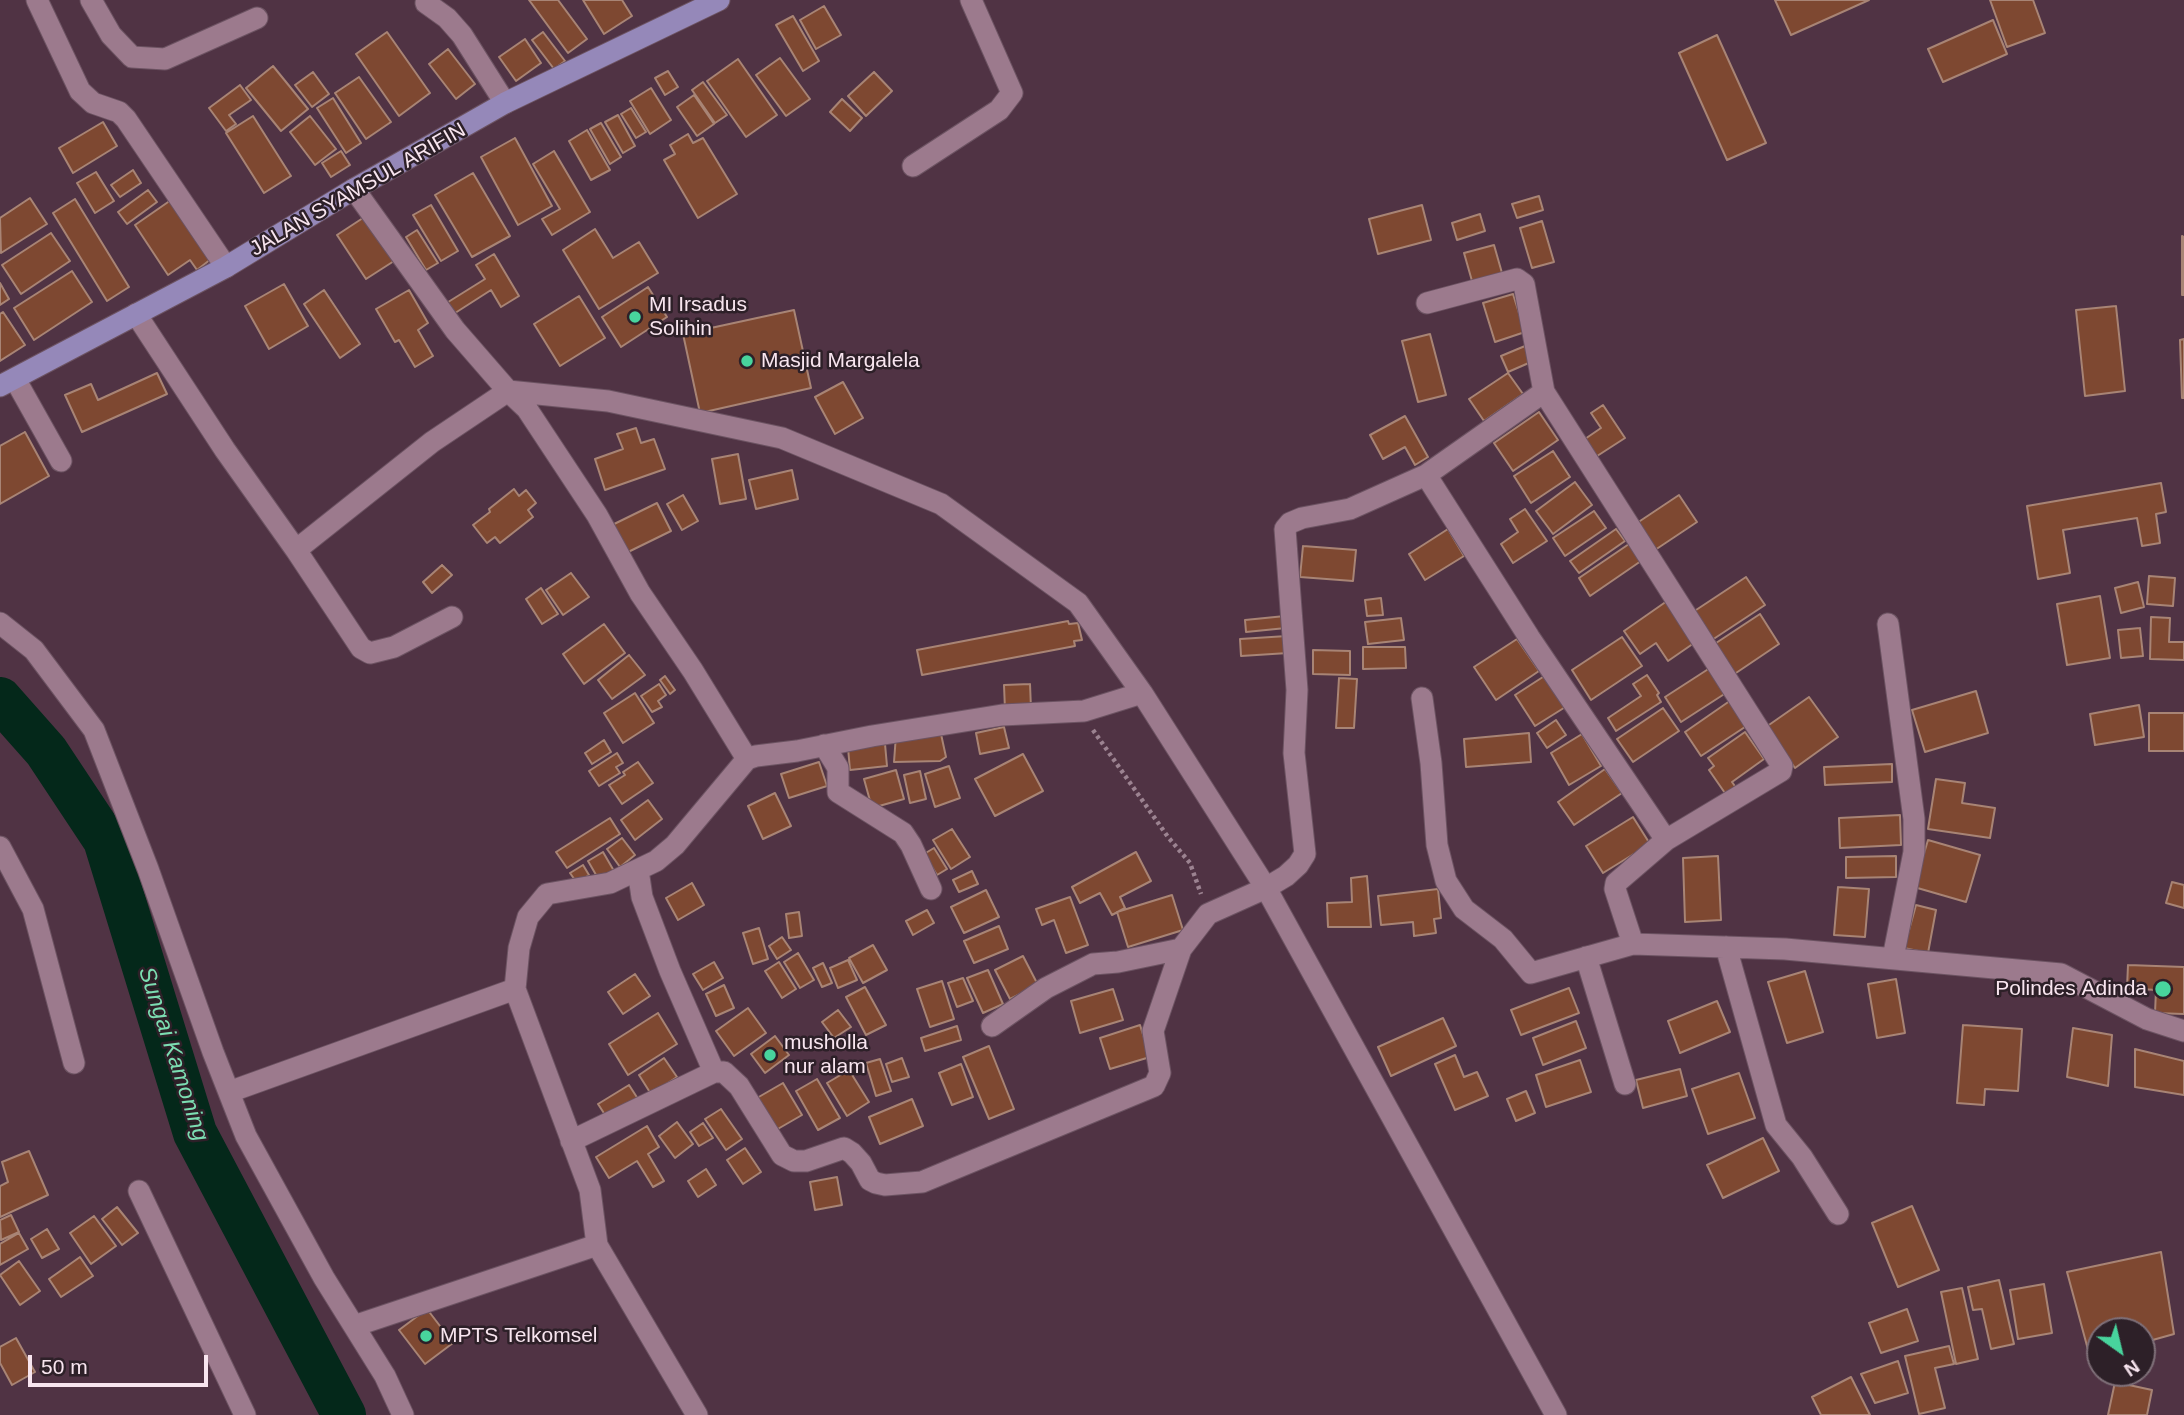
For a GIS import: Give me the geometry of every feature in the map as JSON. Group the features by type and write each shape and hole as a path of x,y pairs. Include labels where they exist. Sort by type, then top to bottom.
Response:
{"main road":[{"name":"JALAN SYAMSUL ARIFIN","path":"7,383 226,267 354,189 505,103 719,0"}],"street":[{"path":"37,0 80,91 93,103 119,112 126,118 226,267"},
{"path":"92,0 111,35 132,57 165,59 257,18"},
{"path":"913,166 999,110 1012,93 971,0"},
{"path":"426,3 447,18 462,35 505,103"},
{"path":"354,189 455,330 527,409 597,516 640,593 693,671 747,760"},
{"path":"1427,303 1517,279 1524,284 1544,392 1782,766 1781,771 1666,841 1616,883 1615,889 1633,944"},
{"path":"136,314 225,450 361,648 370,653 394,647 453,617"},
{"path":"7,383 61,461"},
{"path":"296,550 432,442 508,391 607,401 782,438 941,505 1078,603 1142,693 1266,888 1556,1415"},
{"path":"571,1141 714,1072 724,1072 739,1086 782,1155 794,1161 806,1161 844,1149 852,1153 870,1180 876,1183 885,1185 922,1182 1154,1086 1160,1073 1153,1031 1181,949 1208,914 1286,876 1305,854 1294,753 1297,690 1285,529 1290,523 1302,518 1350,509 1426,475 1544,392"},
{"path":"1426,475 1529,637 1666,841"},
{"path":"0,623 34,650 94,730 246,1136 324,1278 385,1376 403,1415"},
{"path":"1888,624 1914,819 1914,852 1893,958"},
{"path":"697,1415 597,1245 590,1191 515,989 519,948 528,917 547,894 610,883 656,861 675,845 747,760 756,756 1002,715 1084,711 1142,693"},
{"path":"1422,698 1431,763 1437,845 1446,881 1473,918 1503,939 1531,973 1633,944 1786,949 1893,958 2061,974 2147,1019 2184,1031"},
{"path":"824,746 838,768 838,792 903,834 911,845 931,889"},
{"path":"0,847 33,909 74,1063"},
{"path":"638,870 642,897 670,971 714,1072"},
{"path":"1726,947 1776,1125 1802,1157 1838,1214"},
{"path":"992,1026 1046,988 1093,964 1118,962 1181,949"},
{"path":"1586,957 1625,1084"},
{"path":"229,1092 515,989"},
{"path":"139,1191 246,1415"},
{"path":"354,1326 597,1245"}],"path":[{"path":"1084,711 1094,731 1168,837 1190,863 1208,914"}],"building":[{"path":"529,0 558,0 587,39 568,53"},
{"path":"583,0 622,0 632,16 604,34"},
{"path":"1775,0 1869,0 1791,35"},
{"path":"1990,0 2033,0 2045,33 2007,47"},
{"path":"824,6 841,35 816,49 800,20"},
{"path":"793,16 819,61 803,71 776,25"},
{"path":"1993,20 2007,54 1943,82 1928,49"},
{"path":"387,32 430,93 399,116 356,54"},
{"path":"543,32 565,61 554,69 532,40"},
{"path":"1717,35 1766,143 1727,160 1679,53"},
{"path":"525,39 541,63 516,81 499,57"},
{"path":"448,49 475,84 456,99 429,64"},
{"path":"780,58 810,99 786,116 756,75"},
{"path":"738,59 777,115 746,137 707,81"},
{"path":"273,66 308,109 281,131 246,88"},
{"path":"668,71 678,87 665,95 655,78"},
{"path":"313,72 329,94 312,107 295,85"},
{"path":"874,72 892,91 866,116 848,96"},
{"path":"359,77 391,122 366,139 335,93"},
{"path":"703,82 727,115 715,123 692,90"},
{"path":"240,85 251,100 229,115 236,124 226,131 209,108"},
{"path":"651,88 671,120 650,134 630,101"},
{"path":"694,95 714,124 697,136 677,107"},
{"path":"333,98 361,143 346,153 317,108"},
{"path":"842,99 862,118 850,131 830,112"},
{"path":"631,108 646,132 636,138 621,114"},
{"path":"618,115 635,146 623,153 605,122"},
{"path":"253,116 291,176 264,193 226,133"},
{"path":"310,116 336,149 315,165 290,132"},
{"path":"103,122 117,146 73,173 59,148"},
{"path":"601,123 621,157 610,164 590,129"},
{"path":"587,130 610,170 591,180 569,141"},
{"path":"688,134 693,143 703,138 737,194 698,218 664,160 675,154 670,145"},
{"path":"515,138 552,206 518,225 481,157"},
{"path":"341,151 350,165 331,177 322,163"},
{"path":"554,151 590,212 552,235 542,219 560,209 533,164"},
{"path":"133,170 141,183 120,197 111,185"},
{"path":"96,172 114,201 95,213 77,183"},
{"path":"473,173 510,236 472,257 435,195"},
{"path":"148,190 157,202 127,224 118,212"},
{"path":"1539,196 1543,210 1517,218 1512,204"},
{"path":"30,198 47,224 1,253 0,218"},
{"path":"75,199 129,287 107,301 53,213"},
{"path":"171,200 211,259 197,270 190,260 168,275 135,225"},
{"path":"431,205 458,251 441,261 413,215"},
{"path":"1422,205 1431,240 1378,254 1369,219"},
{"path":"1480,214 1485,231 1457,240 1452,223"},
{"path":"366,216 394,261 366,279 337,235"},
{"path":"1542,221 1554,262 1532,268 1520,228"},
{"path":"595,229 613,258 639,242 658,273 599,309 563,250"},
{"path":"417,230 438,263 426,270 406,237"},
{"path":"51,233 70,261 21,294 2,265"},
{"path":"2182,236 2184,237 2184,295 2182,295"},
{"path":"1494,245 1502,273 1472,281 1464,253"},
{"path":"494,254 519,296 501,307 491,290 452,315 445,304 485,279 476,265"},
{"path":"72,271 92,302 34,340 14,308"},
{"path":"0,283 9,299 0,305"},
{"path":"284,284 308,326 269,349 245,306"},
{"name":"MI Irsadus Solihin","path":"648,287 667,317 621,347 602,317"},
{"path":"324,290 360,344 340,358 304,304"},
{"path":"409,290 428,323 418,330 433,356 415,367 399,340 395,342 376,309"},
{"path":"1513,294 1525,332 1495,342 1483,303"},
{"path":"579,296 605,338 560,366 534,324"},
{"path":"2116,306 2125,391 2085,396 2076,310"},
{"name":"Masjid Margalela","path":"794,310 811,388 700,413 683,334"},
{"path":"3,312 25,345 0,361 0,314"},
{"path":"1430,334 1446,395 1418,402 1402,341"},
{"path":"2184,339 2184,398 2182,398 2180,340"},
{"path":"1525,346 1531,362 1508,372 1501,356"},
{"path":"157,373 167,394 82,432 65,395 91,384 98,400"},
{"path":"1508,373 1523,394 1484,421 1469,399"},
{"path":"843,382 863,418 835,434 815,397"},
{"path":"1603,405 1625,438 1594,458 1582,441 1601,428 1591,413"},
{"path":"1539,412 1558,440 1513,471 1494,443"},
{"path":"1405,416 1428,457 1415,465 1405,447 1383,459 1370,435"},
{"path":"636,428 641,443 654,439 665,469 605,490 595,459 623,449 617,434"},
{"path":"25,432 49,476 0,504 0,446"},
{"path":"1553,451 1570,477 1531,503 1514,476"},
{"path":"738,454 746,499 720,504 712,459"},
{"path":"792,470 798,499 756,509 749,480"},
{"path":"1575,482 1592,505 1553,534 1536,511"},
{"path":"2161,483 2166,512 2156,514 2160,543 2142,546 2137,518 2063,530 2070,573 2038,579 2027,506"},
{"path":"514,489 519,496 526,490 536,503 528,510 533,517 500,543 495,537 487,543 473,525"},
{"path":"683,495 698,521 682,530 667,504"},
{"path":"1679,495 1697,522 1655,550 1637,523"},
{"path":"657,503 671,531 622,555 608,527"},
{"path":"1525,509 1547,541 1513,563 1501,544 1518,532 1510,519"},
{"path":"1594,511 1606,528 1565,556 1553,538"},
{"path":"1448,529 1464,556 1425,580 1409,554"},
{"path":"1616,529 1625,541 1579,573 1570,561"},
{"path":"1629,544 1641,561 1590,596 1579,578"},
{"path":"1303,546 1356,550 1353,581 1300,577"},
{"path":"442,565 452,575 432,593 423,582"},
{"path":"571,573 589,597 563,615 546,590"},
{"path":"2149,576 2175,578 2173,606 2147,604"},
{"path":"1746,577 1765,605 1712,640 1693,612"},
{"path":"2138,582 2144,607 2121,613 2115,588"},
{"path":"541,588 558,614 542,624 526,599"},
{"path":"2100,596 2110,658 2067,665 2057,604"},
{"path":"1381,598 1383,615 1367,616 1365,600"},
{"path":"1667,601 1697,641 1668,661 1656,643 1640,654 1624,631"},
{"path":"1760,614 1779,644 1733,675 1713,645"},
{"path":"1285,616 1286,628 1246,632 1245,620"},
{"path":"2151,617 2170,618 2169,642 2184,642 2184,660 2150,659"},
{"path":"1401,618 1404,640 1368,644 1365,622"},
{"path":"1068,621 1069,624 1078,623 1082,640 1074,641 1075,646 922,675 917,650"},
{"path":"604,624 625,653 584,684 563,654"},
{"path":"2140,628 2143,656 2121,658 2118,630"},
{"path":"1287,636 1288,653 1241,656 1240,639"},
{"path":"1622,637 1642,666 1591,700 1572,670"},
{"path":"1517,639 1539,671 1496,700 1474,667"},
{"path":"1363,647 1405,647 1406,668 1363,669"},
{"path":"1313,650 1350,651 1350,675 1313,674"},
{"path":"629,655 645,675 612,699 598,680"},
{"path":"1713,666 1729,691 1681,722 1665,697"},
{"path":"1546,675 1567,706 1535,726 1515,695"},
{"path":"1647,675 1659,693 1657,695 1661,702 1616,731 1608,718 1641,696 1633,684"},
{"path":"665,676 675,690 670,694 660,680"},
{"path":"1339,678 1357,679 1354,728 1336,728"},
{"path":"659,684 666,695 658,701 662,707 652,712 641,696"},
{"path":"1030,684 1031,709 1005,710 1004,685"},
{"path":"1976,691 1988,733 1925,752 1912,710"},
{"path":"635,693 654,723 623,743 604,713"},
{"path":"1809,697 1838,737 1795,768 1766,727"},
{"path":"1734,698 1751,723 1701,756 1685,732"},
{"path":"2139,705 2144,737 2095,745 2090,714"},
{"path":"1663,708 1679,731 1633,762 1617,739"},
{"path":"2149,713 2184,713 2184,751 2149,751"},
{"path":"1556,720 1566,735 1547,748 1537,733"},
{"path":"1004,727 1009,748 980,754 976,733"},
{"path":"1745,732 1764,759 1732,782 1737,789 1727,796 1709,770 1714,766 1708,758"},
{"path":"1529,733 1531,762 1466,767 1464,739"},
{"path":"941,734 946,757 940,761 894,762 896,735"},
{"path":"1582,734 1601,766 1569,785 1551,753"},
{"path":"604,740 611,752 592,764 585,753"},
{"path":"885,744 887,766 850,770 848,748"},
{"path":"617,753 623,763 616,767 620,773 599,786 589,771"},
{"path":"1023,754 1043,791 995,816 975,779"},
{"path":"638,762 653,783 622,804 609,785 625,775 623,772"},
{"path":"819,762 827,786 789,798 781,774"},
{"path":"1892,764 1892,782 1825,785 1824,767"},
{"path":"949,766 960,798 935,807 925,774"},
{"path":"1605,769 1622,793 1574,825 1558,802"},
{"path":"896,770 904,799 872,808 864,779"},
{"path":"920,771 926,799 910,803 904,775"},
{"path":"1936,779 1965,783 1962,803 1995,808 1990,838 1928,829"},
{"path":"775,793 791,826 763,839 748,806"},
{"path":"648,800 662,819 635,840 621,820"},
{"path":"1900,815 1901,845 1840,848 1839,818"},
{"path":"1633,817 1650,844 1603,873 1586,846"},
{"path":"610,818 620,834 567,868 556,852"},
{"path":"952,829 970,857 951,869 933,840"},
{"path":"622,838 635,855 620,867 607,849"},
{"path":"1928,840 1980,855 1966,902 1914,887"},
{"path":"934,848 947,869 937,875 924,854"},
{"path":"603,852 614,871 599,880 588,861"},
{"path":"1136,852 1151,881 1120,897 1125,908 1112,915 1100,893 1080,903 1072,887"},
{"path":"1718,856 1721,920 1685,922 1683,858"},
{"path":"1896,856 1896,877 1846,878 1846,857"},
{"path":"583,865 589,875 577,883 570,873"},
{"path":"972,871 978,884 959,892 953,880"},
{"path":"1367,876 1371,927 1328,927 1327,903 1352,902 1351,878"},
{"path":"2172,882 2184,885 2184,908 2166,903"},
{"path":"692,883 704,905 678,920 666,898"},
{"path":"1838,887 1869,889 1865,937 1834,935"},
{"path":"1438,889 1441,918 1434,919 1436,933 1414,936 1413,922 1381,925 1378,896"},
{"path":"986,890 999,917 964,933 951,907"},
{"path":"1172,895 1183,930 1128,947 1117,912"},
{"path":"1070,897 1088,945 1066,953 1054,920 1042,925 1036,909"},
{"path":"1916,905 1936,910 1928,953 1904,948"},
{"path":"927,910 934,923 913,935 906,921"},
{"path":"799,912 802,936 789,938 786,914"},
{"path":"999,926 1008,949 974,963 964,941"},
{"path":"759,928 768,959 753,964 743,933"},
{"path":"782,937 791,950 777,959 769,946"},
{"path":"873,945 887,970 863,983 849,958"},
{"path":"798,953 814,980 800,988 784,962"},
{"path":"1023,956 1038,985 1010,999 995,970"},
{"path":"848,960 857,980 838,988 830,968"},
{"path":"714,962 723,978 703,990 693,974"},
{"path":"779,962 796,989 782,998 765,971"},
{"path":"823,963 832,983 822,987 813,968"},
{"name":"Polindes Adinda","path":"2128,965 2184,967 2184,1014 2155,1013 2156,990 2127,988"},
{"path":"988,970 1003,1004 983,1013 967,978"},
{"path":"1805,971 1823,1032 1787,1043 1768,982"},
{"path":"635,974 650,996 623,1014 608,992"},
{"path":"963,978 973,1001 957,1007 948,983"},
{"path":"1896,979 1905,1033 1877,1038 1868,984"},
{"path":"942,981 954,1019 930,1027 917,989"},
{"path":"724,985 734,1008 716,1016 706,994"},
{"path":"865,987 886,1025 866,1035 846,997"},
{"path":"1569,988 1579,1013 1521,1035 1511,1010"},
{"path":"1113,989 1123,1020 1080,1033 1071,1001"},
{"path":"1717,1001 1730,1032 1680,1053 1668,1021"},
{"path":"748,1008 766,1033 734,1056 716,1031"},
{"path":"838,1010 851,1027 834,1038 822,1022"},
{"path":"658,1013 677,1044 628,1075 609,1044"},
{"path":"1443,1018 1456,1046 1391,1076 1378,1047"},
{"path":"1576,1021 1586,1048 1543,1065 1533,1038"},
{"path":"1140,1025 1150,1057 1110,1069 1100,1038"},
{"path":"1963,1025 2022,1029 2018,1091 1985,1089 1984,1105 1957,1103"},
{"path":"957,1026 961,1040 925,1051 921,1038"},
{"path":"2073,1028 2112,1035 2108,1086 2067,1077"},
{"name":"musholla nur alam","path":"775,1036 789,1055 765,1073 751,1054"},
{"path":"989,1046 1014,1109 989,1119 963,1057"},
{"path":"2135,1049 2184,1061 2184,1095 2135,1087"},
{"path":"1455,1055 1464,1077 1477,1072 1488,1096 1455,1110 1435,1064"},
{"path":"664,1058 677,1077 651,1094 639,1075"},
{"path":"902,1058 909,1077 892,1082 886,1064"},
{"path":"880,1059 891,1091 876,1096 866,1063"},
{"path":"1580,1060 1591,1092 1546,1107 1536,1075"},
{"path":"961,1064 973,1097 952,1105 939,1073"},
{"path":"1680,1069 1687,1096 1643,1108 1636,1080"},
{"path":"849,1070 869,1102 847,1116 827,1083"},
{"path":"1739,1073 1755,1118 1708,1134 1692,1089"},
{"path":"817,1079 840,1118 818,1130 796,1091"},
{"path":"783,1083 802,1115 776,1130 757,1098"},
{"path":"629,1085 640,1102 609,1121 598,1104"},
{"path":"1526,1091 1535,1113 1516,1121 1507,1099"},
{"path":"912,1099 923,1126 880,1144 869,1117"},
{"path":"721,1109 742,1139 726,1150 705,1119"},
{"path":"677,1122 693,1144 675,1158 659,1136"},
{"path":"703,1123 713,1138 699,1146 690,1132"},
{"path":"647,1126 659,1147 648,1154 664,1181 653,1187 637,1161 609,1178 596,1157"},
{"path":"1763,1138 1779,1171 1723,1198 1707,1165"},
{"path":"745,1148 761,1172 743,1184 727,1160"},
{"path":"29,1151 48,1195 0,1217 0,1186 8,1182 2,1162"},
{"path":"706,1169 716,1185 698,1197 688,1181"},
{"path":"837,1177 842,1205 815,1210 810,1182"},
{"path":"1912,1206 1939,1270 1898,1287 1872,1223"},
{"path":"117,1207 138,1233 122,1245 102,1219"},
{"path":"11,1215 19,1232 1,1240 0,1220"},
{"path":"94,1216 116,1246 91,1264 70,1233"},
{"path":"47,1229 59,1249 42,1258 31,1239"},
{"path":"19,1233 28,1249 0,1265 0,1244"},
{"path":"2161,1252 2174,1334 2156,1339 2156,1317 2086,1317 2086,1342 2067,1272"},
{"path":"80,1257 93,1276 61,1297 49,1279"},
{"path":"19,1261 40,1291 20,1305 0,1275"},
{"path":"1999,1280 2014,1344 1991,1349 1982,1309 1973,1310 1968,1287"},
{"path":"2044,1284 2052,1333 2018,1339 2010,1290"},
{"path":"1962,1288 1978,1359 1956,1364 1941,1292"},
{"name":"MPTS Telkomsel","path":"427,1309 453,1343 425,1364 399,1330"},
{"path":"1907,1309 1918,1341 1881,1353 1869,1323"},
{"path":"16,1338 35,1372 12,1385 0,1363 0,1347"},
{"path":"1949,1346 1954,1364 1935,1368 1945,1408 1919,1414 1905,1356"},
{"path":"1898,1361 1908,1393 1875,1403 1861,1374"},
{"path":"1851,1377 1870,1415 1821,1415 1812,1397"},
{"path":"2114,1387 2152,1390 2147,1415 2108,1415"}],"waterway":[{"name":"Sungai Kamoning","path":"0,699 46,751 105,840 195,1133 344,1415"}],"place":[{"name":"MI Irsadus Solihin","path":"635,317"},
{"name":"Masjid Margalela","path":"747,361"},
{"name":"Polindes Adinda","path":"2163,989"},
{"name":"musholla nur alam","path":"770,1055"},
{"name":"MPTS Telkomsel","path":"426,1336"}]}
